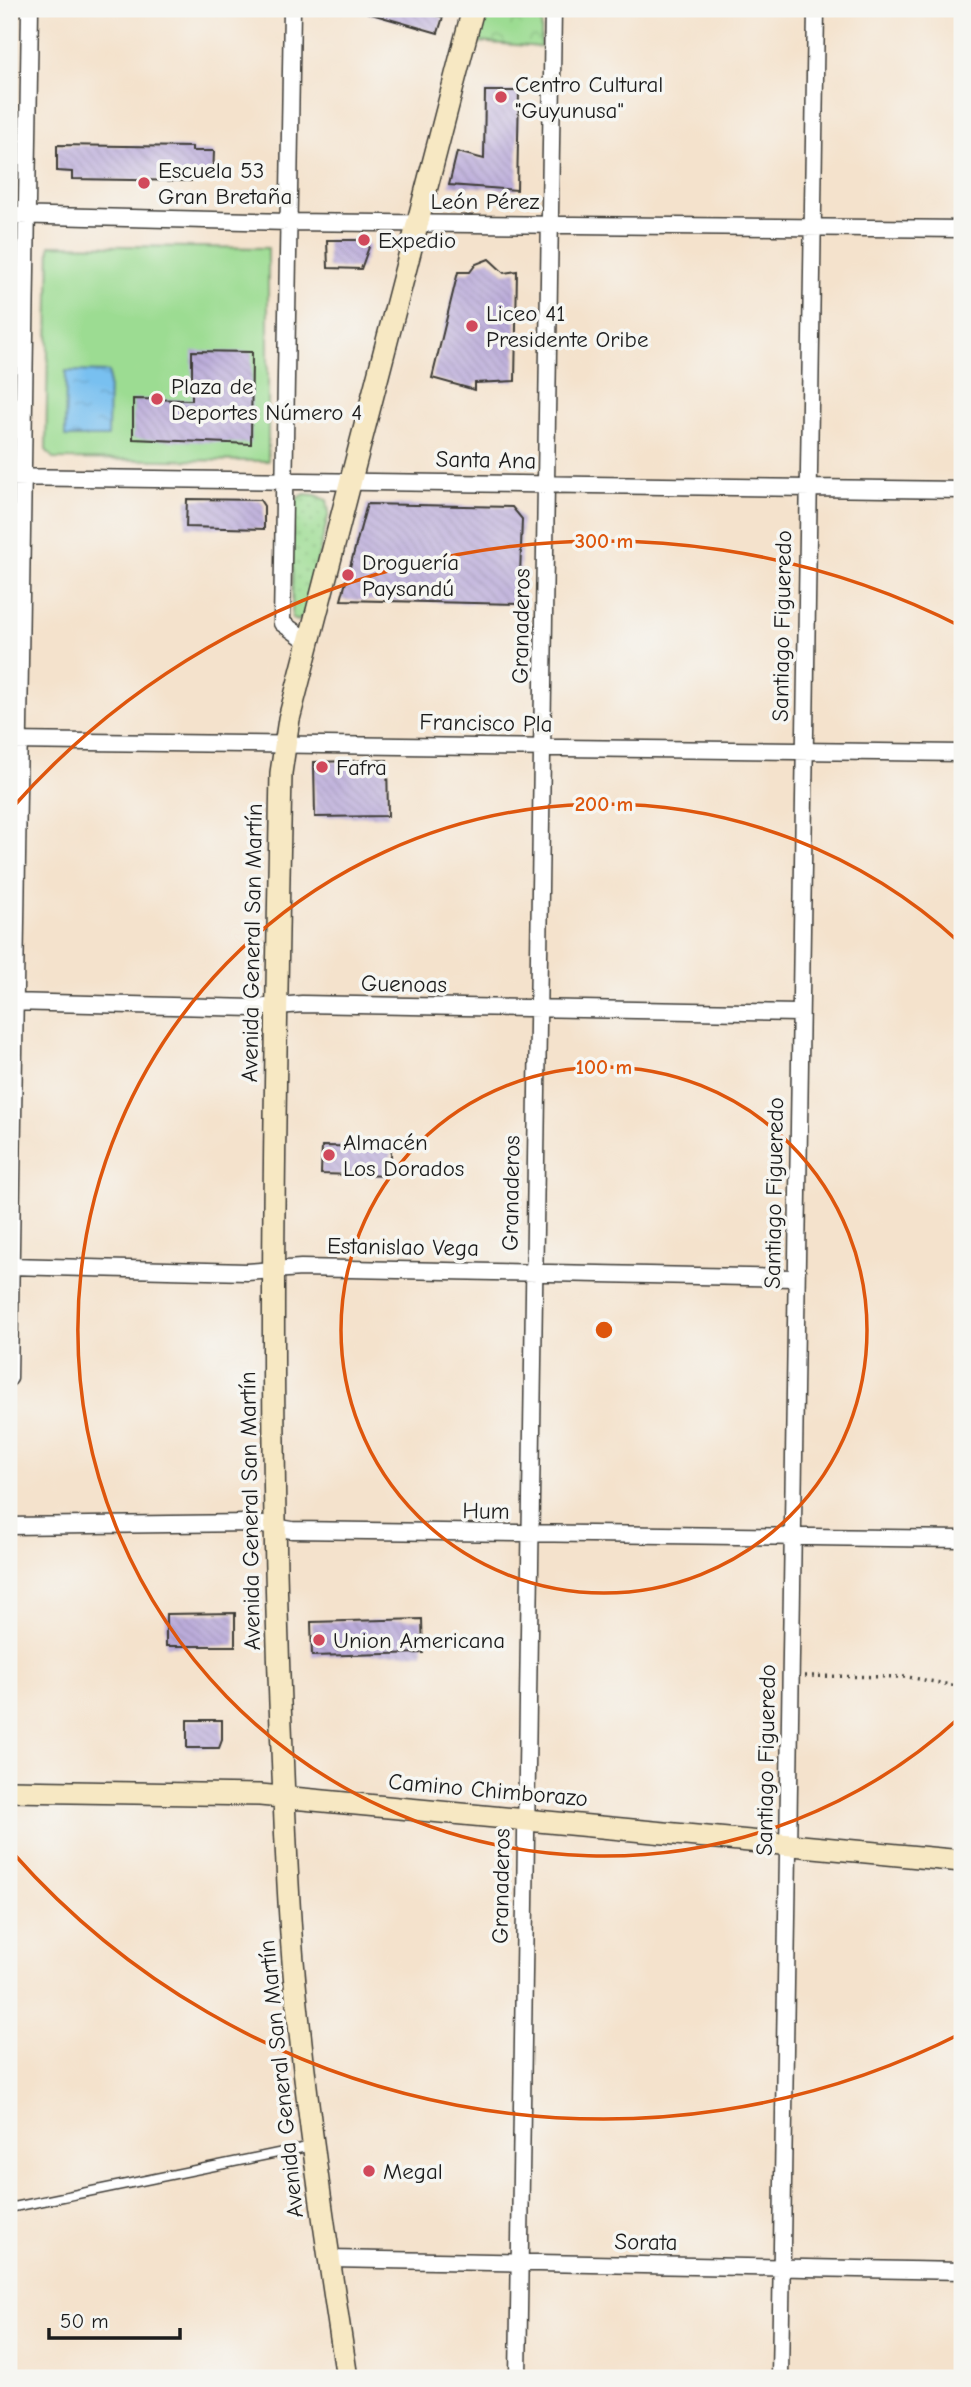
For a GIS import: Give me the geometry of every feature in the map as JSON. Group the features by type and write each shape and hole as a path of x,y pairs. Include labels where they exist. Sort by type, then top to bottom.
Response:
{"main road":[{"name":"Avenida General San Martín","path":"347,2378 312,2146 293,1960 284,1798 274,1527 276,1006 281,773 285,744 309,642 473,9"},
{"name":"Camino Chimborazo","path":"9,1791 284,1798 962,1861"}],"street":[{"path":"9,1378 17,215 30,9"},
{"path":"292,9 284,480 286,537 282,623 309,642"},
{"name":"Granaderos","path":"518,2378 528,1534 553,9"},
{"name":"Santiago Figueredo","path":"780,2378 810,227 816,9"},
{"name":"León Pérez","path":"17,215 418,224 549,223 962,229"},
{"name":"Santa Ana","path":"15,478 962,490"},
{"name":"Francisco Pla","path":"13,741 962,752"},
{"name":"Guenoas","path":"10,1002 254,1008 302,1004 799,1013"},
{"name":"Estanislao Vega","path":"10,1266 247,1272 301,1268 795,1278"},
{"name":"Hum","path":"9,1525 251,1523 274,1527 528,1534 962,1539"},
{"name":"Sorata","path":"329,2259 962,2271"}],"lane":[{"path":"9,2208 312,2146"}],"path":[{"path":"790,1676 908,1677 962,1687"}],"green space":[{"path":"486,9 542,9 541,47 477,42"},
{"name":"Plaza de Deportes Número 4","path":"50,245 268,248 268,461 54,459 46,450"},
{"path":"305,494 327,500 329,513 304,616 298,621 292,619 293,511 298,498"}],"water":[{"path":"66,371 109,372 108,437 65,437"}],"building":[{"path":"369,9 438,9 436,15 443,17 438,33 368,13"},
{"path":"485,91 519,91 517,190 449,185 457,152 484,159"},
{"path":"57,145 192,147 192,151 214,151 213,177 191,176 191,181 72,179 72,172 57,171"},
{"path":"327,240 363,240 369,247 361,269 328,268"},
{"path":"489,259 504,273 517,271 515,381 475,383 475,390 432,378 458,272 470,272 476,264"},
{"path":"192,351 252,352 251,444 133,439 133,399 192,400"},
{"path":"187,499 260,500 264,506 264,529 186,527"},
{"path":"367,504 512,507 522,519 519,604 341,600"},
{"path":"387,760 388,816 315,817 314,762"},
{"path":"322,1146 391,1147 391,1176 321,1174"},
{"path":"235,1613 235,1646 166,1646 166,1614"},
{"path":"422,1619 423,1653 312,1656 311,1622"},
{"path":"187,1720 222,1720 222,1740 219,1748 187,1748"}],"place":[{"name":"Centro Cultural \"Guyunusa\"","path":"501,97"},
{"name":"Escuela 53 Gran Bretaña","path":"144,183"},
{"name":"Expedio","path":"364,240"},
{"name":"Liceo 41 Presidente Oribe","path":"472,326"},
{"name":"Plaza de Deportes Número 4","path":"157,399"},
{"name":"Droguería Paysandú","path":"348,575"},
{"name":"Fafra","path":"322,767"},
{"name":"Almacén Los Dorados","path":"329,1155"},
{"name":"Union Americana","path":"319,1640"},
{"name":"Megal","path":"369,2171"}]}
